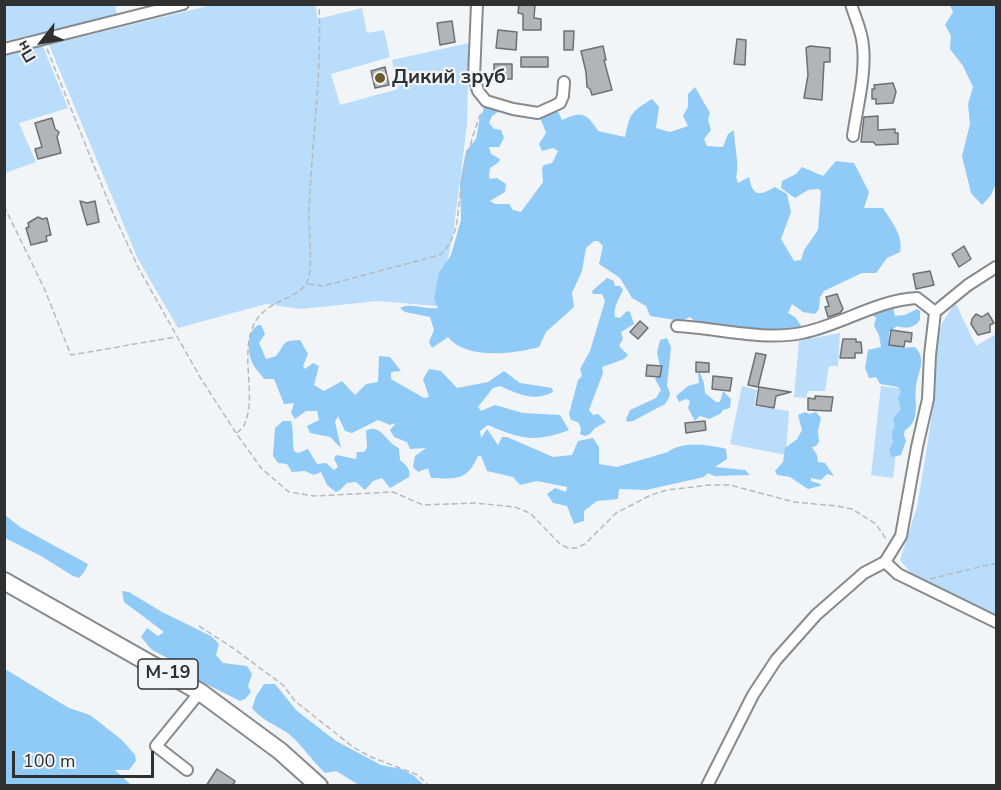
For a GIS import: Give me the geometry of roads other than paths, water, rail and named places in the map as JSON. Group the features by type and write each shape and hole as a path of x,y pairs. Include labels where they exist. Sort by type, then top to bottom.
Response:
{"highway":[{"name":"М-19","path":"5,579 200,692 280,751 319,786"}],"street":[{"path":"4,49 183,4"},
{"path":"477,4 474,77 478,91 486,101 538,113 560,103 564,82"},
{"path":"851,4 860,28 864,66 853,136"},
{"path":"707,786 753,695 776,660 816,615 864,573 885,562 901,536 928,399 935,312 968,285 996,267"},
{"path":"677,326 773,336 803,333 869,309 910,298 917,298 935,312"},
{"path":"885,562 898,574 996,622"},
{"path":"187,770 156,746 200,692"}],"place":[{"name":"Дикий зруб","path":"380,78"}]}
